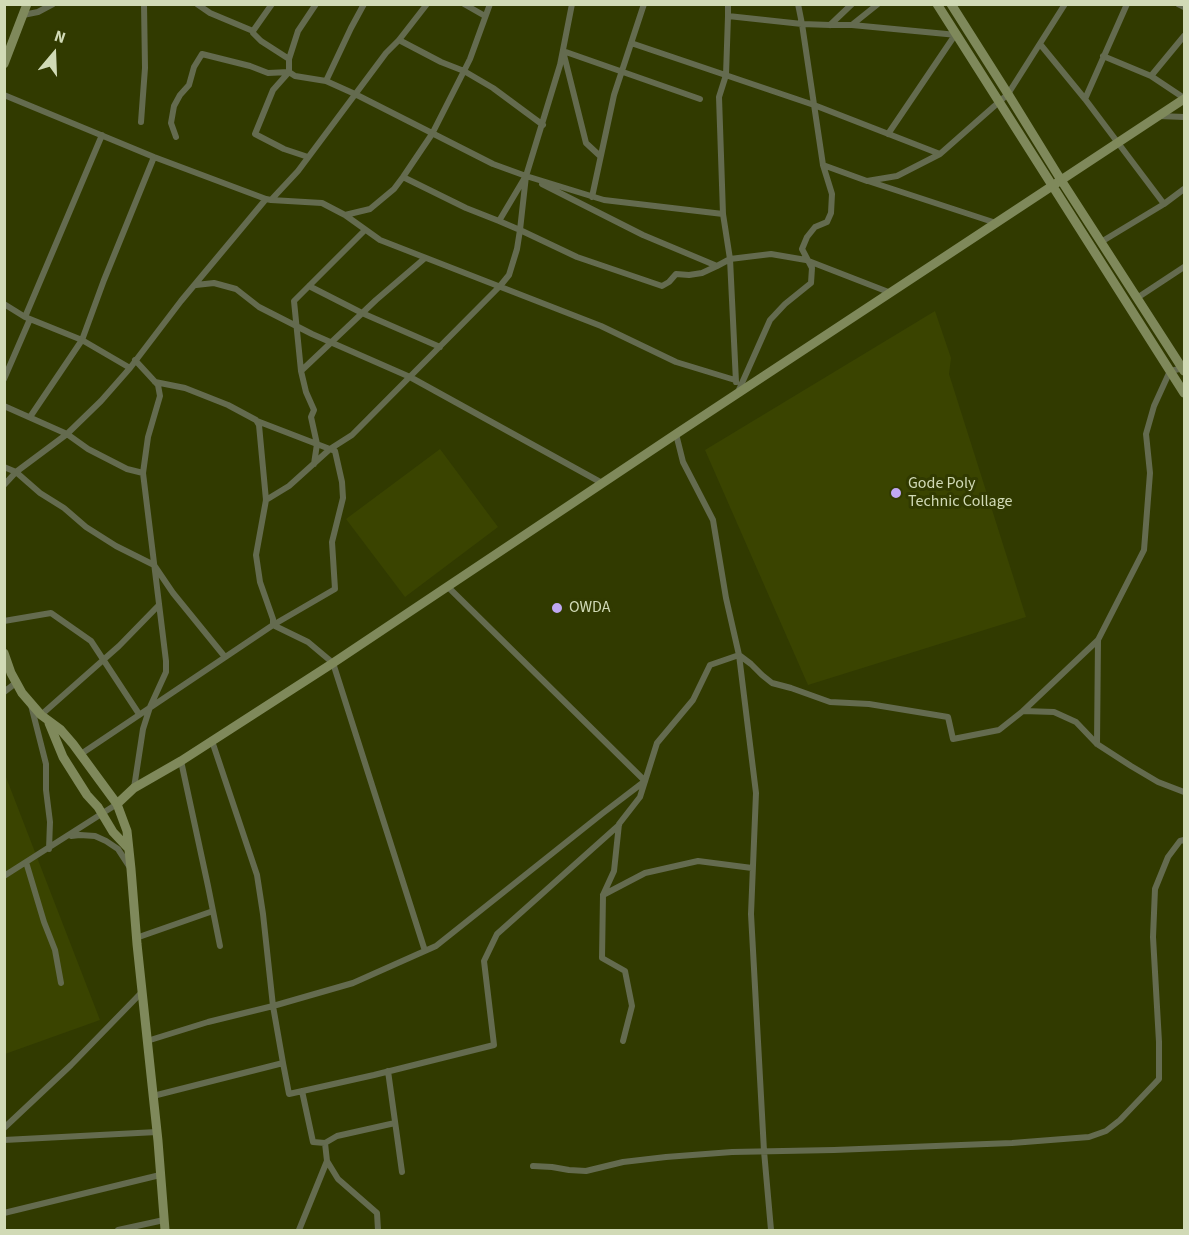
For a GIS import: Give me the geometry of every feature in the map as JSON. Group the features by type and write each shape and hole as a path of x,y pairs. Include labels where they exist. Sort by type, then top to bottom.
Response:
{"street":[{"path":"4,64 9,39 27,4"},
{"path":"23,15 38,12 53,4"},
{"path":"141,122 145,68 144,4"},
{"path":"197,4 210,13 253,31 261,41 289,59"},
{"path":"253,31 272,4"},
{"path":"308,157 284,149 255,134 273,90 289,72 289,59 298,31 316,4"},
{"path":"326,81 364,4"},
{"path":"4,485 16,472 67,434 101,401 195,285 268,200 298,171 386,53 427,4"},
{"path":"464,4 485,16"},
{"path":"345,215 370,209 394,189 403,177 432,134 464,72 490,4"},
{"path":"266,500 289,486 330,449 352,435 509,275 517,249 526,176 560,65 572,4"},
{"path":"592,197 614,95 644,4"},
{"path":"728,4 726,75 719,96 723,214 730,259 736,395"},
{"path":"736,395 770,320 785,304 811,283 812,268 802,249 814,227 827,222 831,213 832,194 824,165 798,4"},
{"path":"830,25 852,4"},
{"path":"852,24 878,4"},
{"path":"937,4 1185,393"},
{"path":"951,4 1061,180 1184,369 1170,371"},
{"path":"867,181 897,176 940,154 1008,94 1065,4"},
{"path":"1084,99 1127,4"},
{"path":"1178,4 1185,7"},
{"path":"728,16 802,24 852,24 956,35"},
{"path":"888,134 956,35"},
{"path":"1150,76 1185,36"},
{"path":"399,40 493,88 543,125"},
{"path":"631,43 814,105 940,154"},
{"path":"1040,44 1164,204"},
{"path":"563,51 700,99"},
{"path":"563,51 586,143 600,156"},
{"path":"176,137 171,123 174,106 189,85 194,67 202,54 268,73 289,72 295,76 326,81 494,164 592,197 723,214"},
{"path":"4,876 117,804 134,788 181,761 333,663 1185,99 1150,76 1103,57"},
{"path":"4,95 154,158 268,200 322,202 380,240 601,326 676,362 735,380"},
{"path":"1159,116 1185,117"},
{"path":"4,379 102,135"},
{"path":"30,417 82,340 154,158"},
{"path":"824,165 996,223"},
{"path":"499,220 526,176"},
{"path":"526,176 643,236 717,266"},
{"path":"403,177 466,208 499,220 577,257 662,286 676,274 702,273 730,259 771,254 806,260 891,293"},
{"path":"1101,242 1185,189"},
{"path":"314,464 317,444 311,417 314,410 306,392 301,371 294,301 366,230"},
{"path":"301,371 425,258"},
{"path":"1137,298 1185,267"},
{"path":"195,285 214,283 236,289 260,307 297,327 410,377 602,483"},
{"path":"309,286 440,347"},
{"path":"4,304 28,318 82,340 130,368"},
{"path":"134,788 143,729 166,672 143,473 148,437 160,396 158,385 135,360"},
{"path":"740,655 772,683 830,702 869,705 948,717 953,739 999,730 1023,711 1098,640 1144,549 1150,473 1146,434 1154,406 1170,371"},
{"path":"81,754 273,625 335,589 332,542 343,498 335,451 256,420 228,405 185,388 155,382"},
{"path":"4,406 67,434 88,449 127,469 143,473"},
{"path":"256,420 261,440 266,500 256,555 260,582 273,625"},
{"path":"676,434 683,462 713,520 726,598 740,655 756,793 751,914 764,1151 771,1230"},
{"path":"4,467 16,472 86,527 116,546 154,565 173,593 225,657"},
{"path":"447,586 645,781"},
{"path":"45,718 158,606"},
{"path":"4,621 51,613 91,641 139,714"},
{"path":"273,625 308,642 333,663 425,951"},
{"path":"1097,744 1098,640"},
{"path":"4,653 11,673 22,693 45,718 60,729 81,754 117,804 127,831 164,1225 118,1230"},
{"path":"212,741 256,875 263,914 273,1006 289,1094 494,1045 484,961 497,934 619,824 640,797 657,743 693,700 710,665 740,655"},
{"path":"4,692 16,682"},
{"path":"31,704 46,764 50,822 49,849"},
{"path":"1023,711 1054,712 1076,722 1097,744 1158,782 1185,792"},
{"path":"45,718 63,757 87,795 113,832 129,849"},
{"path":"181,761 220,946"},
{"path":"147,1041 353,983 436,946 645,781"},
{"path":"619,824 614,871 603,895 602,958 625,970 632,1006 623,1041"},
{"path":"68,836 95,836 106,841 118,849 131,868"},
{"path":"533,1166 585,1171 623,1162 666,1157 732,1152 1012,1143 1089,1137 1106,1131 1120,1120 1159,1079 1153,937 1155,889 1168,857 1180,842 1185,840"},
{"path":"603,895 645,873 698,861 753,868"},
{"path":"26,862 55,950 61,982"},
{"path":"136,938 213,911"},
{"path":"4,1128 71,1065 142,992"},
{"path":"153,1096 283,1062"},
{"path":"388,1071 402,1172"},
{"path":"302,1091 313,1142 325,1143 337,1136 395,1123"},
{"path":"4,1140 157,1132"},
{"path":"325,1143 327,1161 338,1179 377,1213 378,1230"},
{"path":"299,1230 327,1161"},
{"path":"4,1213 160,1175"}],"shaded area":[{"path":"935,311 951,358 949,374 1026,617 808,685 705,450"},
{"path":"440,449 498,527 405,597 346,519"},
{"path":"4,772 100,1020 5,1054 4,1054"}],"place":[{"name":"Gode Poly Technic Collage","path":"896,493"},
{"name":"OWDA","path":"557,608"}]}
